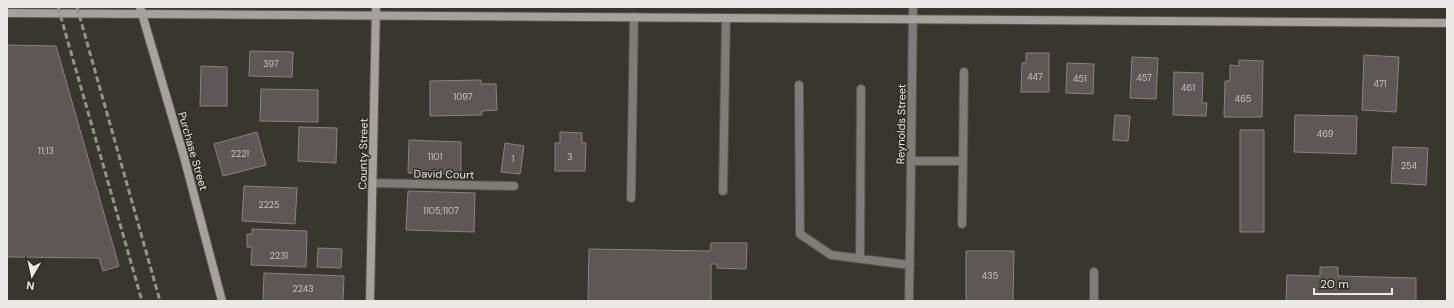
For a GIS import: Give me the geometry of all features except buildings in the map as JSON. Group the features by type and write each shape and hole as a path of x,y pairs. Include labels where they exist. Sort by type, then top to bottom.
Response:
{"street":[{"name":"County Street","path":"370,301 376,7"},
{"name":"Reynolds Street","path":"909,301 913,7"},
{"path":"7,14 140,10 376,16 1447,23"},
{"name":"Purchase Street","path":"140,10 184,157 222,301"},
{"path":"630,198 634,17"},
{"path":"723,191 726,18"},
{"path":"962,224 964,72"},
{"path":"799,85 800,234 831,255 910,264"},
{"path":"860,259 861,89"},
{"path":"911,161 963,161"},
{"name":"David Court","path":"373,183 514,186"},
{"path":"1094,272 1094,301"}],"railway":[{"path":"58,7 142,301"},
{"path":"77,7 160,301"}]}
